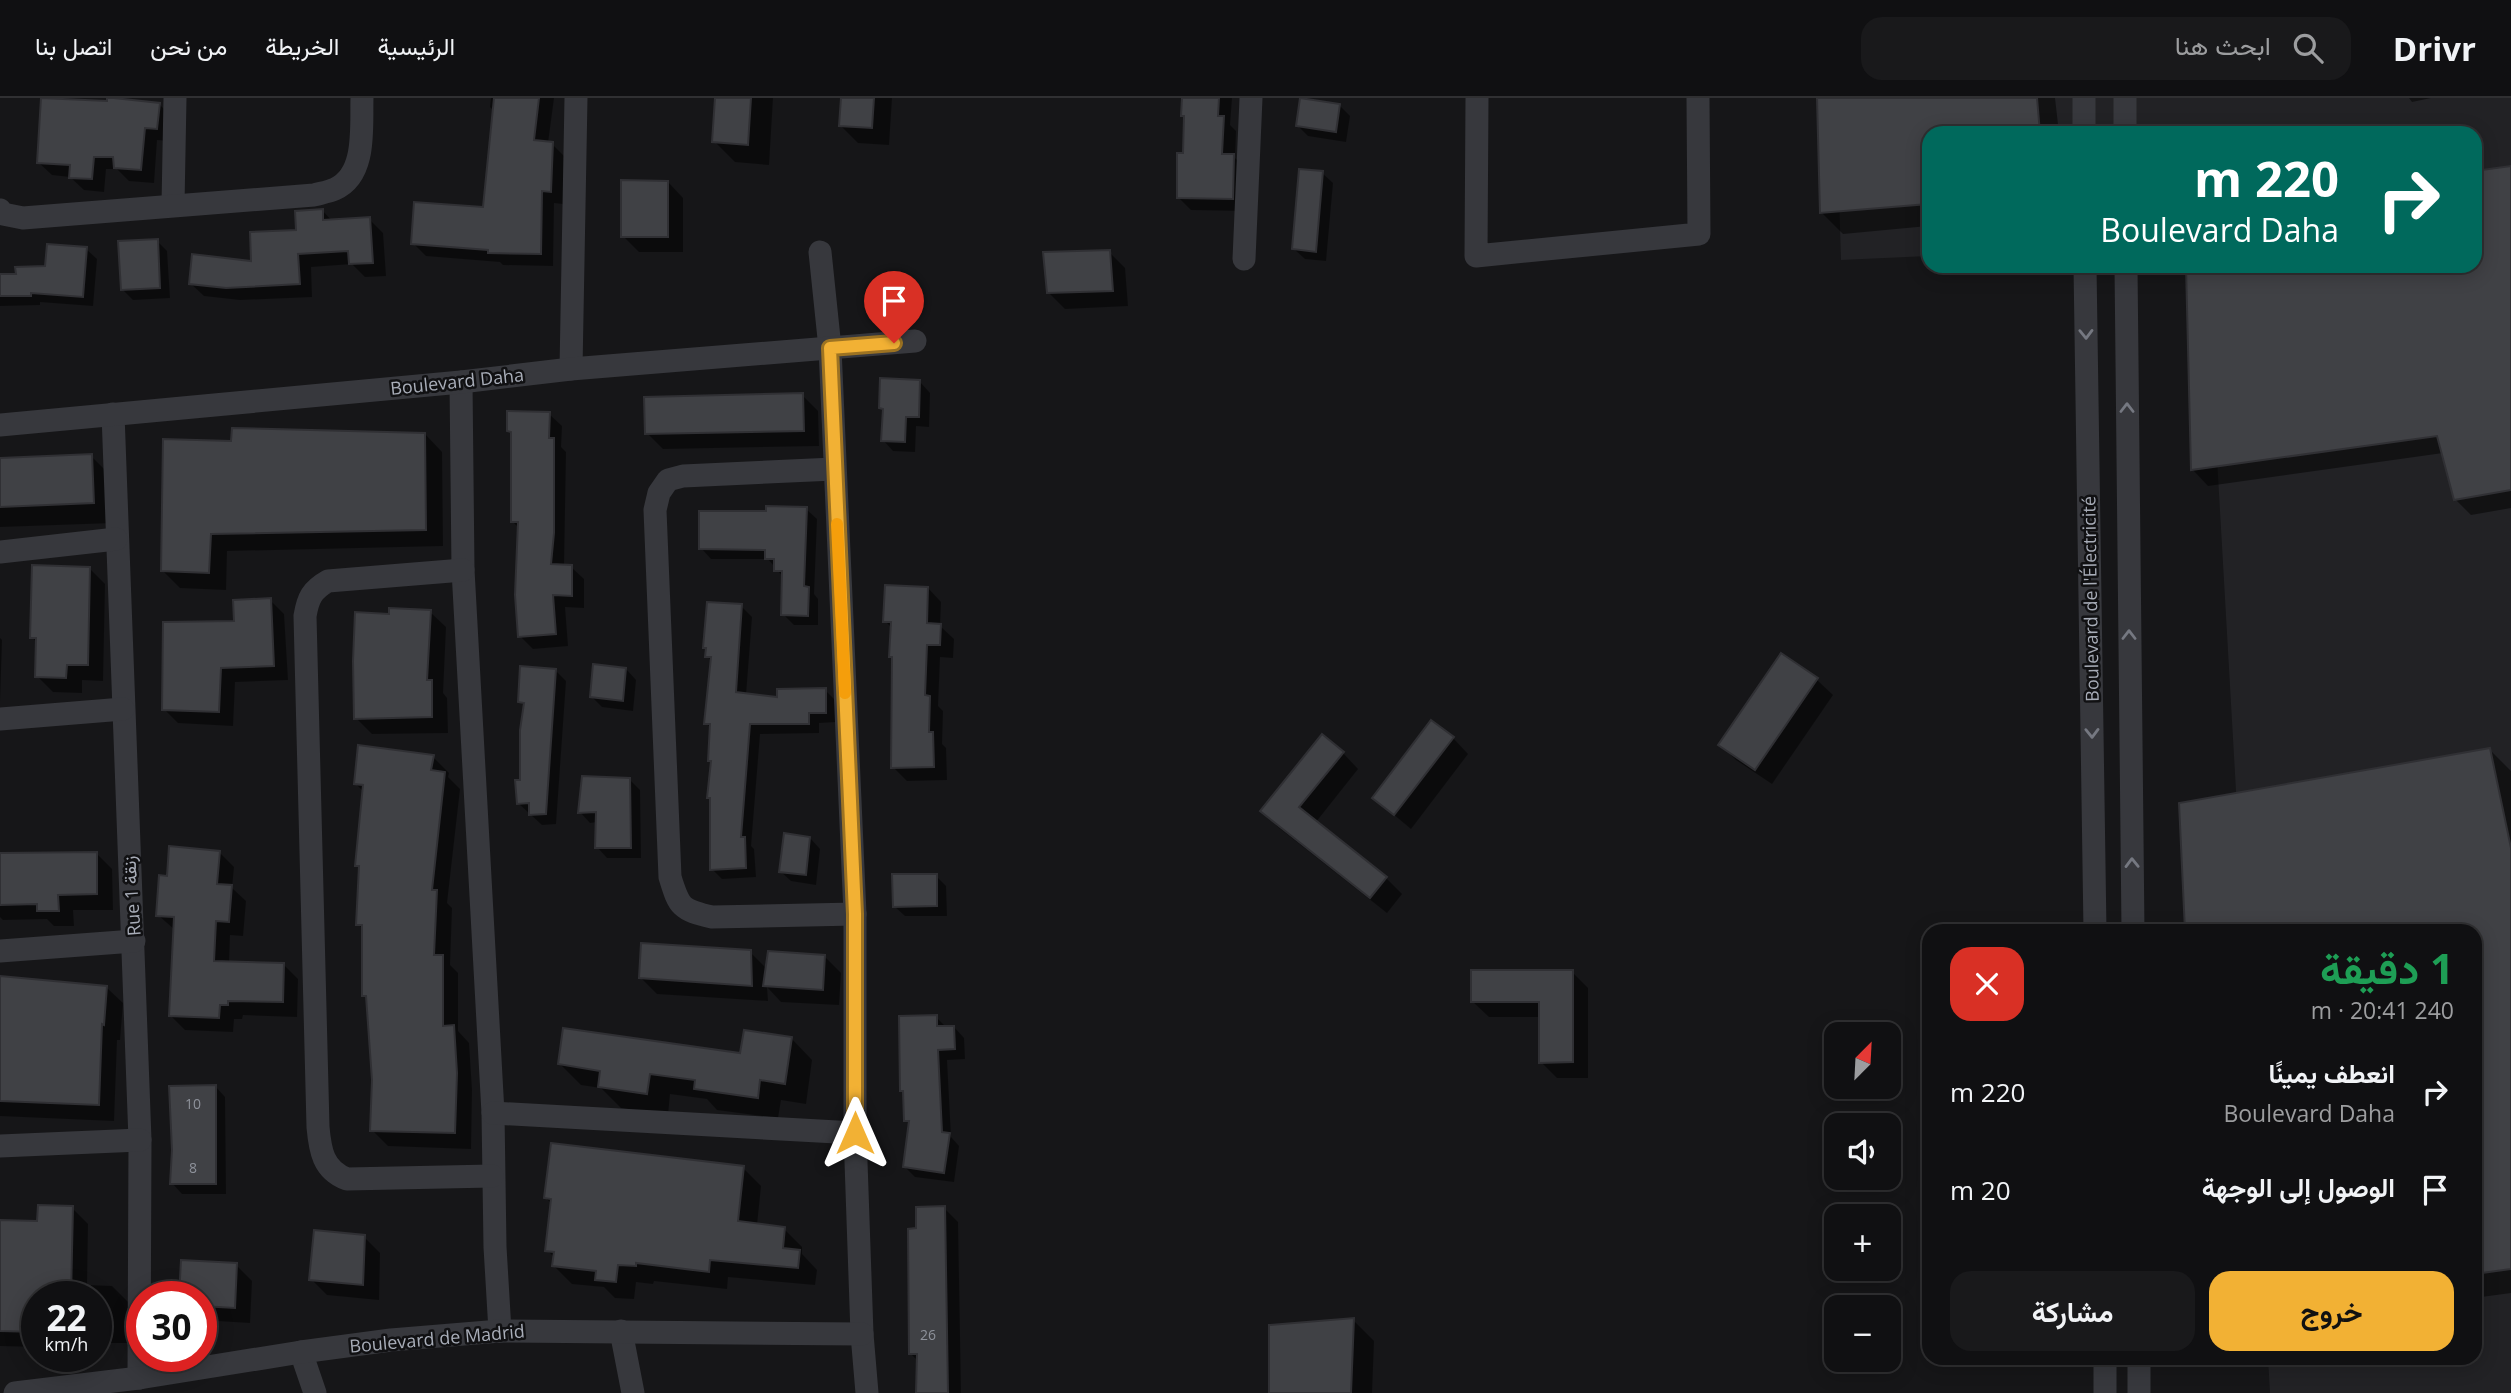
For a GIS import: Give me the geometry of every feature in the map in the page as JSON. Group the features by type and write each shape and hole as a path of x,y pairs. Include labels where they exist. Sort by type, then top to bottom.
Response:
{"street":[{"path":"173,205 176,98"},
{"path":"0,210 3,214 23,218 314,195 338,188 354,171 360,148 362,98"},
{"path":"571,369 576,98"},
{"path":"1244,259 1251,98"},
{"path":"1477,98 1476,256 1699,234 1698,98"},
{"path":"2084,98 2084,126"},
{"path":"2125,98 2125,126"},
{"path":"820,252 830,348 855,914 855,1133 862,1334 867,1393"},
{"name":"Boulevard de l'Électricité","path":"2085,273 2095,924"},
{"path":"2126,273 2133,924"},
{"name":"Boulevard Daha","path":"0,425 461,382 571,369 915,341"},
{"path":"461,382 463,570 493,1114 492,1176 500,1331"},
{"name":"Rue 1 زنقة","path":"113,414 140,1140 139,1378"},
{"path":"834,469 683,476 668,480 659,493 655,510 670,877 677,900 691,912 712,917 855,914"},
{"path":"0,552 116,539"},
{"path":"463,570 328,581 315,588 308,600 305,616 318,1127 325,1161 334,1173 347,1179 492,1176"},
{"path":"0,719 123,709"},
{"path":"0,951 134,941"},
{"path":"493,1114 855,1133"},
{"path":"0,1146 140,1140"},
{"name":"Boulevard de Madrid","path":"15,1393 92,1388 139,1378 391,1340 500,1331 862,1334"},
{"path":"621,1331 633,1393"},
{"path":"301,1352 315,1393"},
{"path":"2105,1365 2105,1393"},
{"path":"2139,1365 2139,1393"}],"shaded area":[{"path":"1836,98 2511,98 2511,1393 2270,1393 2268,1365 2482,1365 2482,924 2244,924 2206,273 2482,273 2482,126 1922,126 1922,256 1841,260"}],"building":[{"path":"41,98 107,101 107,98 114,98 160,103 157,129 145,128 141,170 114,168 113,157 94,157 92,179 69,178 70,165 37,163"},
{"path":"494,98 539,98 534,140 553,142 551,192 542,191 541,254 488,253 488,250 411,244 414,202 483,207"},
{"path":"715,98 751,98 748,145 712,142"},
{"path":"841,98 874,98 872,128 839,126"},
{"path":"1182,98 1219,98 1218,116 1224,116 1222,154 1234,154 1233,199 1177,198 1177,153 1183,153"},
{"path":"1300,98 1340,104 1336,132 1296,126"},
{"path":"1817,98 2037,98 2039,126 1922,126 1922,204 1820,213"},
{"path":"2511,166 2511,490 2454,500 2437,436 2191,470 2186,273 2482,273 2482,170"},
{"path":"1299,169 1323,171 1316,252 1292,249"},
{"path":"621,180 668,181 668,237 621,237"},
{"path":"323,209 323,220 370,217 373,263 349,264 348,251 298,254 300,284 226,288 189,284 192,254 251,261 250,232 296,230 295,211"},
{"path":"158,239 160,288 121,290 118,241"},
{"path":"47,244 87,247 83,297 31,293 31,296 0,296 0,274 16,274 15,267 45,266"},
{"path":"1110,250 1113,291 1047,293 1043,252"},
{"path":"880,378 920,380 919,417 906,417 905,442 881,441 883,409 879,408"},
{"path":"803,393 804,431 645,434 644,397"},
{"path":"507,411 550,412 549,438 554,438 554,533 551,564 572,565 572,596 553,595 556,634 518,637 515,595 518,522 511,522 511,432 507,431"},
{"path":"232,428 425,433 426,530 211,534 209,573 161,571 163,439 231,441"},
{"path":"92,454 94,503 0,507 0,458"},
{"path":"766,506 807,507 804,586 809,587 808,616 781,615 782,571 774,571 774,559 765,559 765,550 699,549 699,511 766,511"},
{"path":"32,565 90,567 88,665 67,665 66,678 35,677 36,638 30,638"},
{"path":"885,585 928,587 927,623 941,624 940,645 927,645 925,695 930,696 929,732 933,732 934,767 891,768 891,622 883,622"},
{"path":"271,598 274,666 221,668 219,712 162,710 163,622 234,621 233,600"},
{"path":"707,602 742,604 736,692 777,697 777,689 826,688 826,713 809,713 809,724 750,724 741,837 745,837 746,868 710,870 710,798 707,798 711,761 708,761 710,724 704,724 711,657 705,657 706,648 703,648"},
{"path":"389,608 431,610 427,680 432,680 432,717 354,719 355,612 389,614"},
{"path":"1781,653 1818,678 1755,770 1718,745"},
{"path":"593,664 626,668 623,701 590,697"},
{"path":"520,666 556,669 546,814 529,815 529,803 517,804 515,780 520,780 520,730 524,703 518,702"},
{"path":"1431,720 1454,737 1394,815 1372,798"},
{"path":"1322,734 1344,752 1299,807 1387,877 1370,898 1260,811"},
{"path":"358,745 434,755 431,770 445,772 432,890 437,890 434,955 443,955 443,1026 454,1025 457,1073 455,1133 370,1131 372,1080 366,996 362,996 362,925 356,925 359,866 355,866 363,785 354,784"},
{"path":"2490,748 2511,848 2511,1269 2482,1273 2482,924 2185,924 2179,803"},
{"path":"582,776 630,778 631,848 595,848 596,812 578,813"},
{"path":"784,833 810,837 806,875 779,872"},
{"path":"169,846 220,851 217,884 232,885 229,922 216,921 214,961 284,963 283,1002 228,1001 228,1005 220,1005 219,1018 169,1016 174,917 156,916 159,875 167,876"},
{"path":"97,852 97,894 58,895 59,911 37,911 37,904 0,905 0,853"},
{"path":"892,874 937,874 937,906 893,907"},
{"path":"641,943 751,950 752,986 639,978"},
{"path":"768,951 825,955 823,990 763,986"},
{"path":"1471,970 1573,970 1573,1062 1539,1063 1539,1002 1471,1002"},
{"path":"0,976 107,986 104,1025 102,1024 99,1105 0,1101"},
{"path":"937,1015 937,1026 954,1026 955,1049 938,1050 942,1132 950,1133 944,1173 903,1167 909,1121 904,1121 903,1091 900,1091 899,1016"},
{"path":"563,1028 740,1053 744,1030 792,1037 785,1084 760,1080 758,1098 694,1089 695,1080 650,1074 647,1094 598,1087 600,1071 558,1064"},
{"path":"216,1085 216,1184 170,1184 172,1150 169,1086"},
{"path":"551,1143 744,1166 738,1221 785,1227 783,1248 800,1250 798,1268 710,1260 709,1272 636,1263 636,1266 618,1265 616,1282 595,1280 596,1271 552,1266 554,1252 545,1251 551,1199 544,1198"},
{"path":"38,1205 73,1206 71,1281 21,1281 21,1332 0,1331 0,1220 37,1221"},
{"path":"945,1206 948,1393 916,1393 917,1354 909,1354 908,1229 916,1228 916,1207"},
{"path":"314,1230 365,1235 363,1285 309,1280"},
{"path":"181,1260 237,1263 235,1308 217,1307 217,1281 180,1281"},
{"path":"1354,1318 1351,1393 1269,1393 1269,1325"}],"slow traffic":[{"path":"837,524 845,693"}],"route":[{"path":"855,1133 855,914 830,348 894,343"}]}
